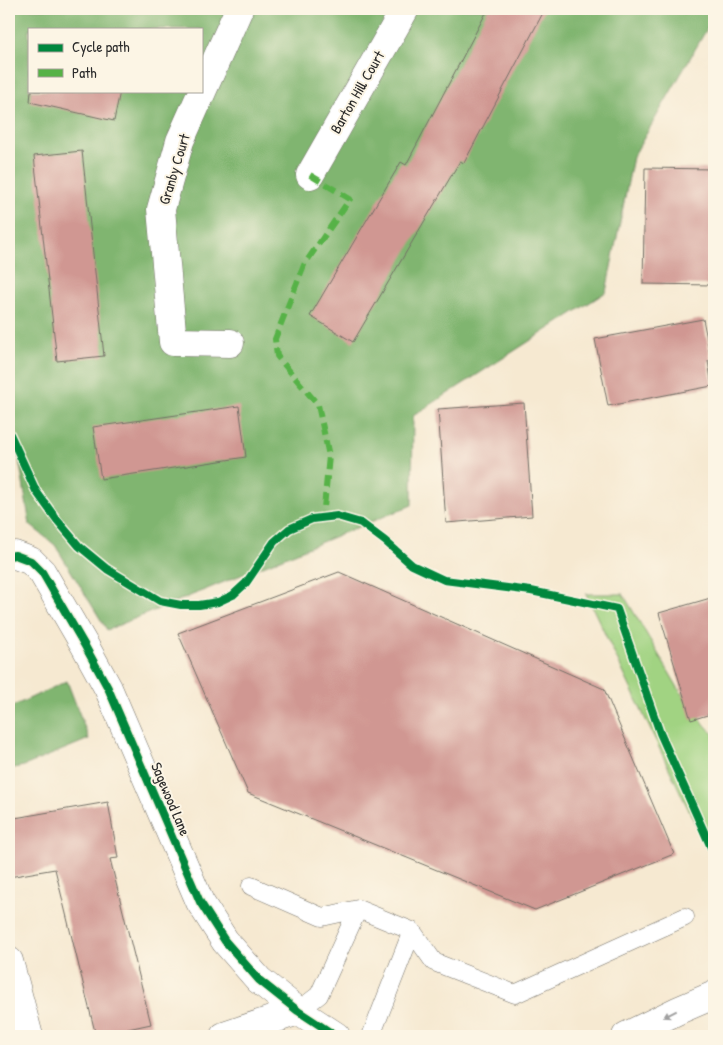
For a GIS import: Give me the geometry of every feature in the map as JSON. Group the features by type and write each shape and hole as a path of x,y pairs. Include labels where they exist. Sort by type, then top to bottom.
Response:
{"street":[{"name":"Granby Court","path":"202,92 239,9"},
{"name":"Barton Hill Court","path":"310,175 405,9"},
{"name":"Granby Court","path":"202,92 180,141 161,209 173,342 230,343"},
{"name":"Sagewood Lane","path":"9,556 31,561 42,572 85,646 108,688 200,902 226,941 259,980 298,1011 336,1036"},
{"path":"9,961 29,1036"},
{"path":"626,1036 714,995"},
{"path":"224,1036 298,1011"}],"lane":[{"path":"251,886 322,917 358,909 412,931 434,962 515,994 685,917"},
{"path":"298,1011 319,995 358,909"},
{"path":"371,1036 412,931"}],"green space":[{"path":"9,9 714,9 714,22 708,27 633,157 606,292 413,416 412,505 107,630 55,545 30,525 9,399"},
{"path":"586,594 623,594 690,708 714,735 714,863"},
{"path":"67,681 89,739 24,766 9,769 9,708"}],"building":[{"path":"488,9 545,9 464,163 460,161 353,342 310,316 401,162 406,165"},
{"path":"31,92 120,92 114,121 30,102"},
{"path":"82,151 104,356 57,361 34,156"},
{"path":"645,168 714,169 714,285 643,284"},
{"path":"703,319 711,360 708,361 712,386 608,406 595,339"},
{"path":"524,403 532,516 446,523 438,409"},
{"path":"239,406 246,457 101,479 93,427"},
{"path":"339,572 604,689 674,854 535,910 248,793 178,633"},
{"path":"714,597 714,713 691,720 659,613"},
{"path":"108,802 118,858 110,859 151,1024 96,1036 55,869 9,877 9,819"}],"marked path":[{"path":"310,175 350,199 304,265 275,339 277,356 318,405 329,456 323,518"}],"cycle path":[{"path":"9,432 36,491 79,546 107,569 160,601 181,605 199,605 218,602 233,595 246,583 274,542 289,529 312,519 337,516 361,523 412,565 444,580 531,591 617,609 660,733 714,854"},
{"path":"9,556 15,555 31,561 42,572 85,646 108,688 200,902 225,941 259,980 298,1011 336,1036"}]}
